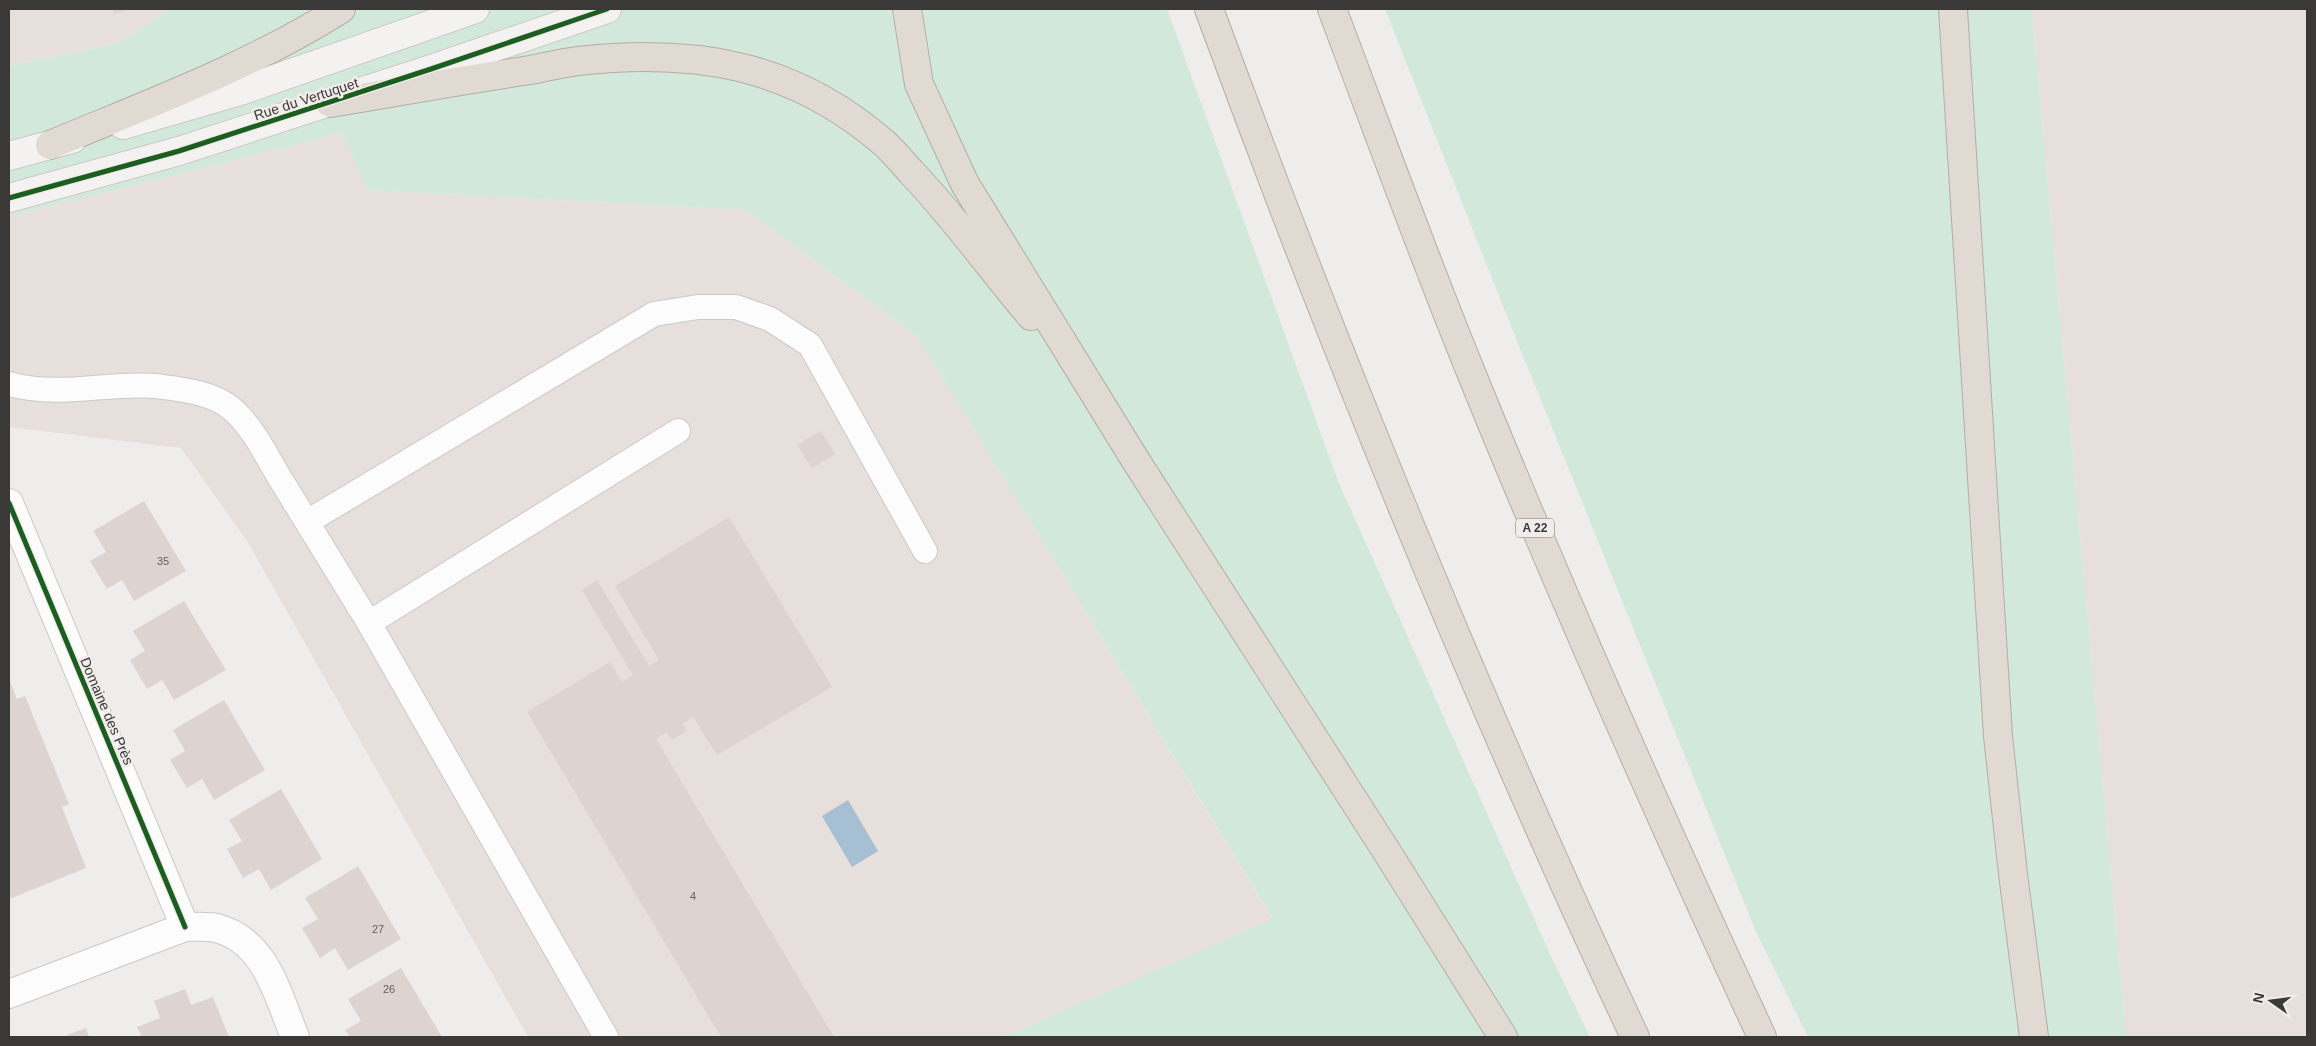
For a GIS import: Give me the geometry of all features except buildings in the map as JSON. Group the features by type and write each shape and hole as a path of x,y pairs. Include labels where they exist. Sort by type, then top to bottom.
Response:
{"highway":[{"path":"50,145 156,101 286,41 341,9"},
{"path":"906,9 919,84 965,184 1091,390 1387,852 1503,1037"},
{"path":"1209,9 1296,242 1409,525 1528,804 1636,1037"},
{"name":"A 22","path":"1332,9 1463,353 1530,515 1651,798 1762,1037"},
{"path":"1954,9 1999,744 2014,884 2034,1037"},
{"path":"330,103 576,62 620,58 654,57 728,64 756,70 784,80 836,106 886,145 941,204 1000,280 1091,390"}],"street":[{"name":"Rue du Vertuquet","path":"9,156 243,90 475,9"},
{"name":"Rue du Vertuquet","path":"9,198 179,152 606,9"},
{"name":"Domaine des Près","path":"9,503 185,927"},
{"path":"9,994 185,927 216,928 232,934 256,952 265,963 295,1037"}],"lane":[{"path":"307,522 654,314 698,306 736,308 770,319 810,345 925,551"},
{"path":"9,384 56,391 137,384 195,392 217,399 231,408 240,417 258,442 369,623 606,1037"},
{"path":"369,623 678,431"}],"shaded area":[{"path":"9,9 170,9 119,43 9,66"},
{"path":"2032,9 2307,9 2307,1037 2126,1037"},
{"path":"342,133 368,190 745,210 917,336 1273,920 1003,1037 528,1037 247,541 181,448 9,427 9,217"}],"green space":[{"path":"170,9 1167,9 1338,481 1549,952 1590,1037 1003,1037 1273,919 917,336 745,210 368,190 342,133 9,217 9,66 119,43"},
{"path":"1385,9 2032,9 2126,1037 1808,1037 1756,932"}],"water":[{"path":"848,800 878,851 852,867 822,816"}],"cycle path":[{"path":"9,198 179,151 431,69 607,9"},
{"path":"9,503 185,927"}]}
